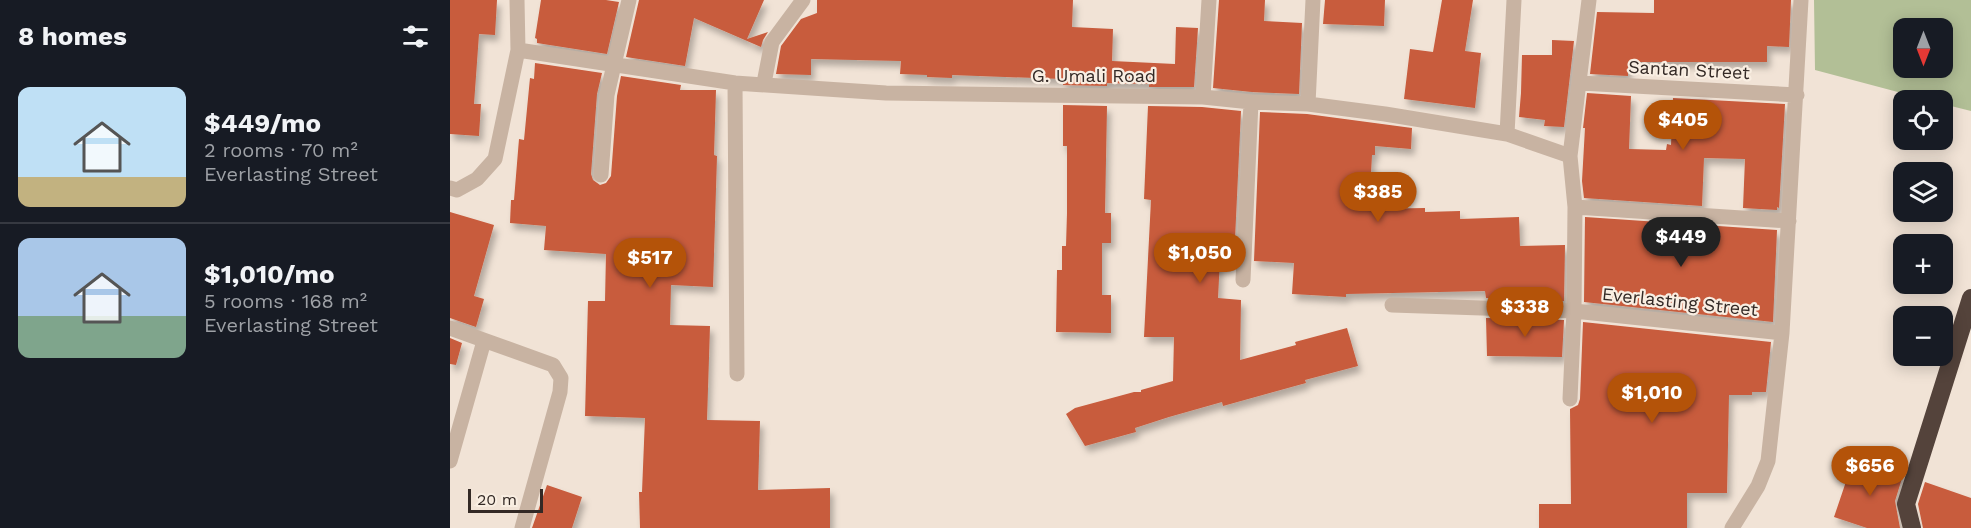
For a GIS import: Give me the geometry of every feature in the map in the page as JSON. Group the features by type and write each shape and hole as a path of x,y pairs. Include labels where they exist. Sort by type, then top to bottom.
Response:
{"highway":[{"path":"1912,528 1906,504 1971,298"}],"street":[{"path":"450,188 457,190 477,180 495,159 518,50 517,0"},
{"path":"601,175 607,95 629,0"},
{"path":"764,83 772,42 803,0"},
{"path":"1203,97 1209,0"},
{"path":"1308,104 1313,0"},
{"path":"1507,134 1514,0"},
{"path":"1570,399 1575,207 1570,156 1589,0"},
{"path":"1732,528 1758,486 1768,461 1782,333 1801,0"},
{"name":"G. Umali Road","path":"518,50 735,82 886,93 1203,97 1308,104 1507,134 1570,156"},
{"path":"735,82 737,374"},
{"name":"Santan Street","path":"1580,83 1797,95"},
{"path":"1242,280 1251,102"},
{"path":"1575,207 1789,221"},
{"name":"Everlasting Street","path":"1392,305 1574,311 1782,333"},
{"path":"450,328 553,365 561,378 560,392 522,528"},
{"path":"450,461 484,341"}],"green space":[{"path":"1814,0 1971,0 1971,111 1953,106 1953,90 1893,91 1815,70"}],"building":[{"path":"450,0 497,0 495,35 479,34 474,104 481,104 479,136 450,134"},
{"path":"541,0 619,2 607,54 537,43 535,38"},
{"path":"639,0 764,0 747,39 768,32 761,47 694,18 685,66 626,57"},
{"path":"817,0 1073,0 1072,27 1113,29 1112,61 1175,64 1176,27 1198,28 1194,87 1149,87 1149,84 1107,83 1107,86 1063,85 1063,79 952,75 952,78 927,77 927,75 900,74 901,61 811,59 811,75 776,74 781,46 801,19 817,13"},
{"path":"1219,0 1265,0 1264,21 1302,23 1299,94 1213,88"},
{"path":"1325,0 1385,0 1384,26 1323,24"},
{"path":"1442,0 1473,0 1465,51 1481,53 1475,108 1404,99 1410,49 1433,52"},
{"path":"1654,0 1791,0 1789,47 1767,46 1767,62 1628,62 1628,76 1590,74 1597,12 1654,13"},
{"path":"1552,40 1574,41 1564,127 1544,126 1545,120 1519,117 1522,55 1552,55"},
{"path":"535,63 602,73 597,94 591,174 593,180 600,185 606,183 611,176 617,96 621,76 681,85 680,90 716,90 714,155 717,156 713,287 671,285 670,325 710,326 707,420 760,421 758,490 830,488 830,528 640,528 639,492 642,492 645,418 585,416 588,301 605,301 606,254 544,250 546,226 510,223 519,139 524,140 530,78 534,79"},
{"path":"1587,93 1631,96 1629,149 1666,150 1667,144 1671,145 1673,98 1785,104 1779,208 1777,207 1777,210 1743,208 1745,159 1704,158 1702,206 1584,198 1582,181 1585,128 1583,128"},
{"path":"1063,105 1107,106 1105,213 1111,213 1111,243 1102,243 1102,295 1111,295 1111,333 1056,332 1057,270 1062,270 1062,246 1066,246 1067,146 1063,146"},
{"path":"1148,106 1202,107 1241,111 1234,260 1220,259 1218,298 1241,300 1240,360 1347,328 1358,366 1223,406 1222,402 1169,417 1135,428 1136,432 1085,446 1066,414 1075,408 1141,392 1141,390 1173,381 1174,337 1144,337 1151,200 1144,199"},
{"path":"1260,112 1307,114 1412,128 1411,149 1375,146 1375,155 1372,155 1369,209 1425,208 1425,212 1460,211 1460,219 1519,217 1520,246 1565,245 1564,301 1486,298 1485,291 1346,294 1346,297 1292,294 1294,263 1254,261"},
{"path":"450,212 494,225 474,296 484,299 476,327 450,318"},
{"path":"1585,217 1777,230 1773,322 1584,302"},
{"path":"1486,318 1564,320 1562,357 1487,356"},
{"path":"1583,322 1771,342 1766,392 1752,392 1752,395 1729,395 1727,493 1687,493 1687,528 1539,528 1539,504 1571,504 1570,409 1578,405 1580,399"},
{"path":"450,338 462,343 456,365 450,364"},
{"path":"1854,458 1903,475 1895,501 1900,528 1867,528 1834,517"},
{"path":"1925,482 1971,498 1971,528 1923,528 1918,504"},
{"path":"547,485 582,497 572,528 532,528"}]}
